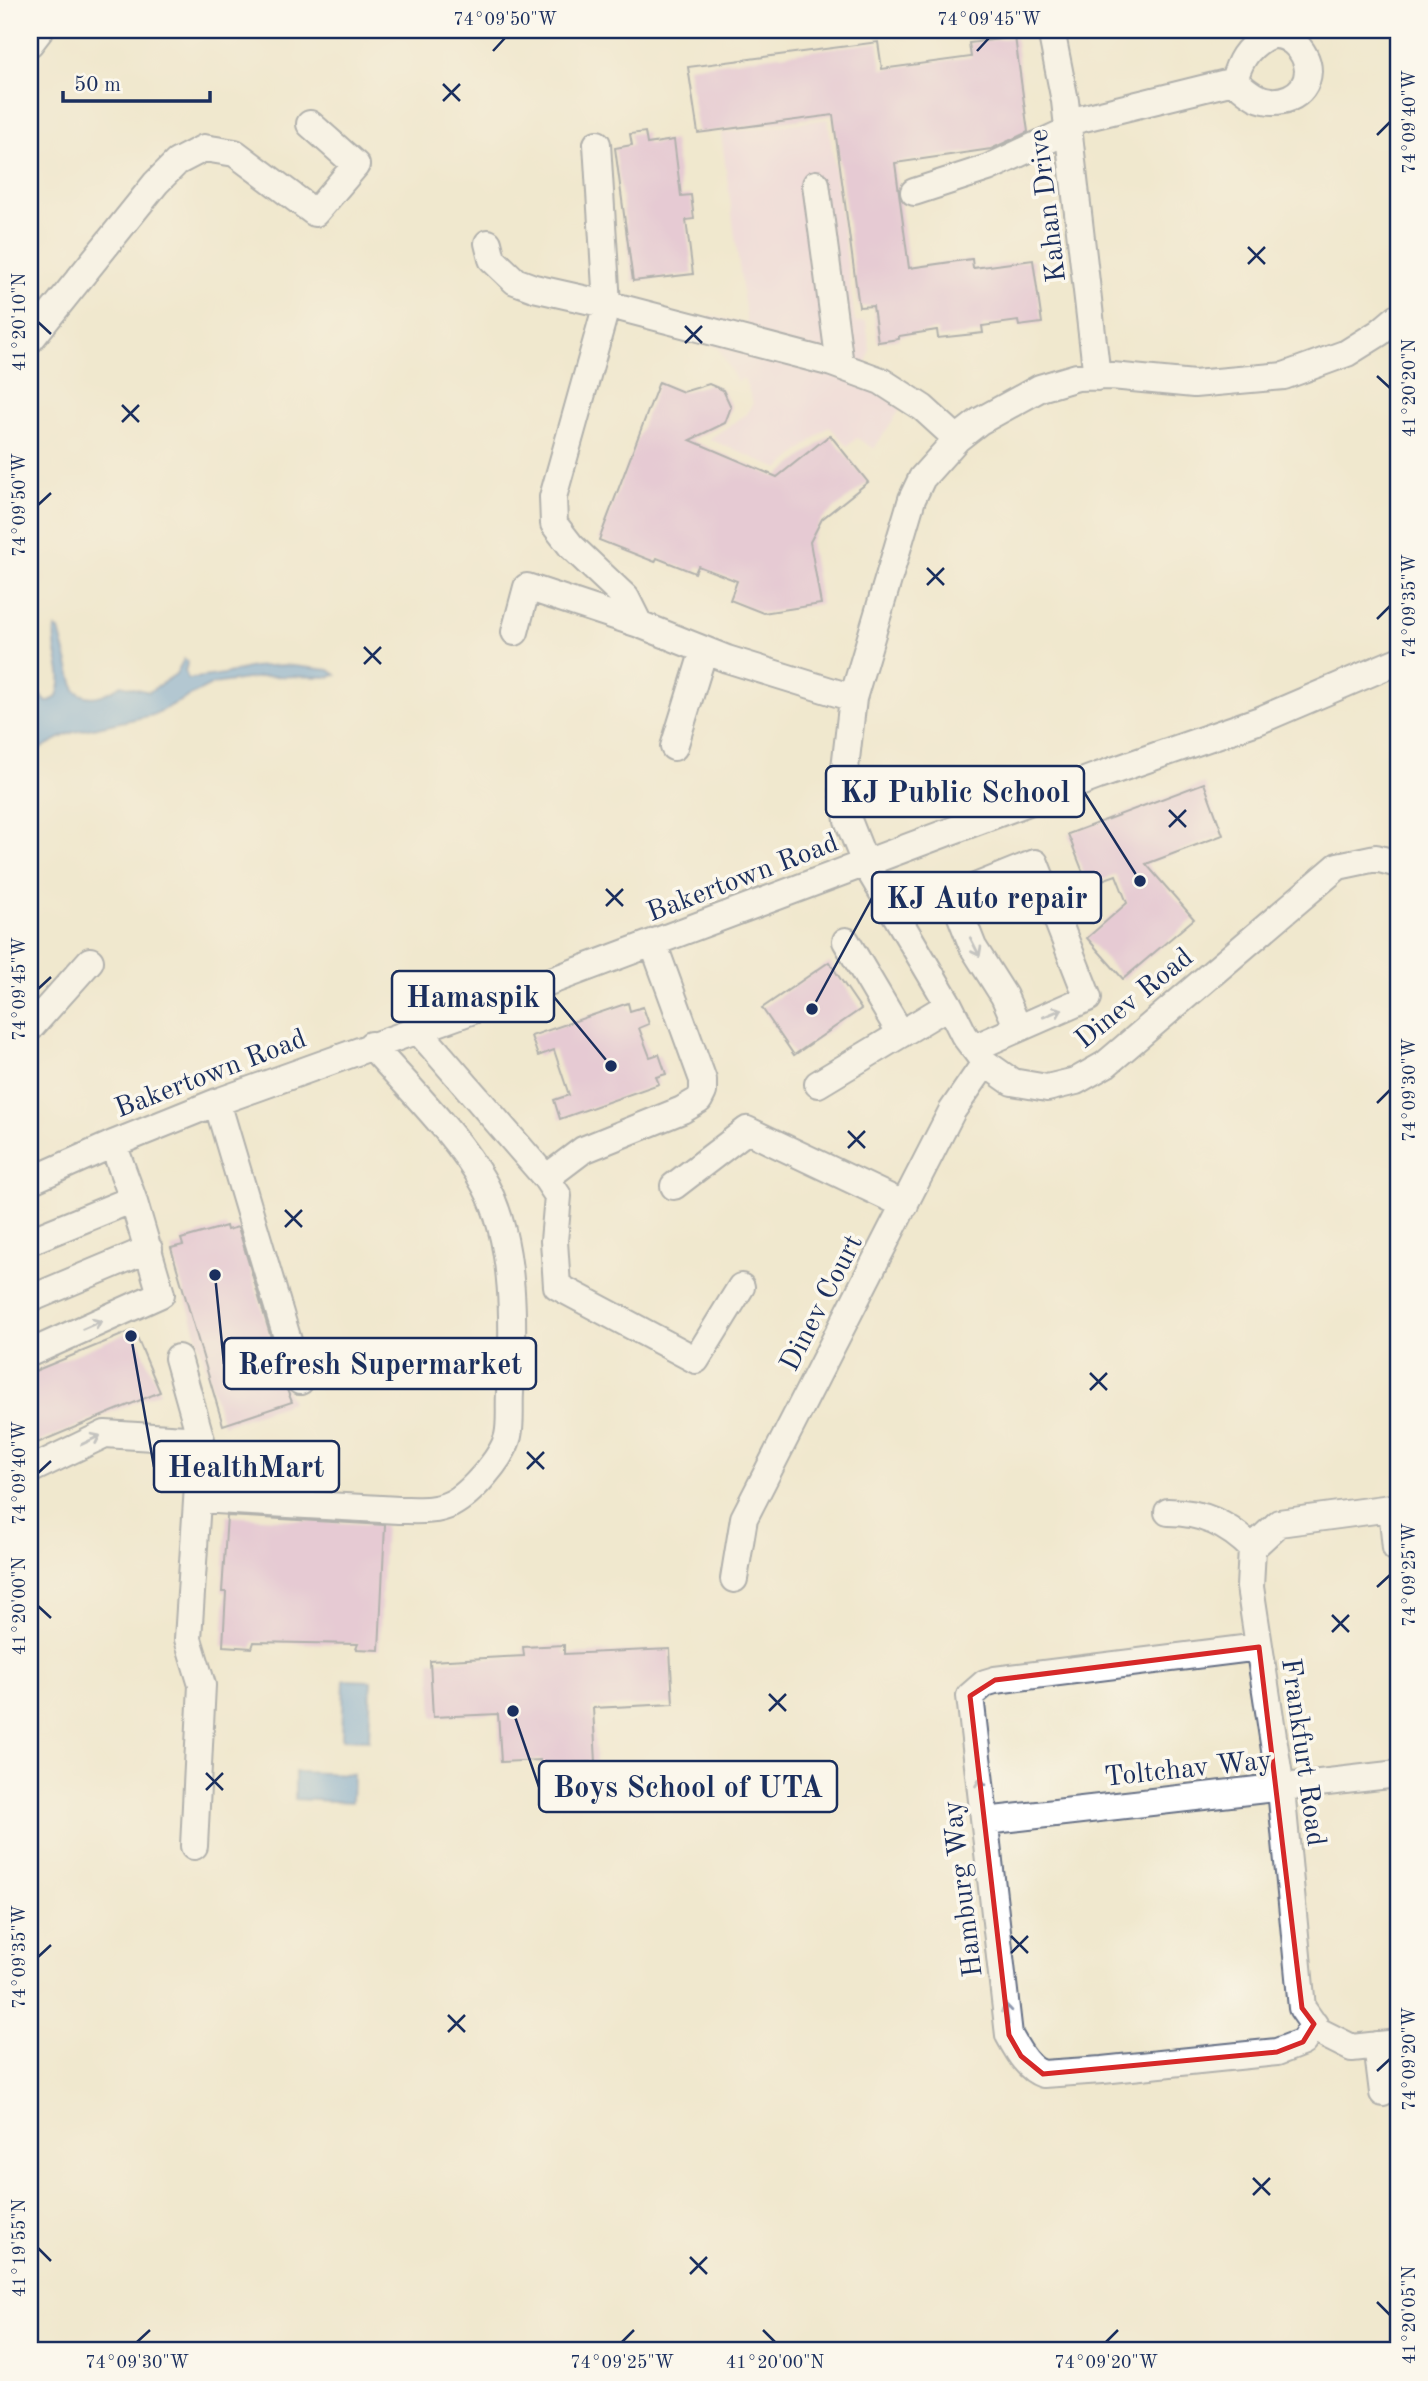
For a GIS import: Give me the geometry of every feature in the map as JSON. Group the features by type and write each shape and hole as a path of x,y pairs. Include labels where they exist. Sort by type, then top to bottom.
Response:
{"street":[{"path":"30,43 40,30"},
{"name":"Kahan Drive","path":"1051,30 1068,126 1097,377"},
{"path":"914,192 988,168 1068,126 1234,81"},
{"path":"30,340 156,183 177,162 204,148 235,153 315,213 356,165 310,124"},
{"path":"597,144 607,304 553,497 554,524 571,546 626,598 639,624"},
{"path":"816,184 840,365"},
{"path":"488,243 492,258 515,281 840,365 881,381 923,408 957,439"},
{"name":"Dinev Road","path":"1398,317 1380,333 1347,353 1284,376 1194,384 1112,376 1077,377 1040,388 980,421 957,439 922,478 912,499 853,698 843,786 848,820 865,863 949,1004 964,1035 980,1055 1012,1082 1047,1088 1076,1081 1106,1063 1338,866 1376,858 1398,864"},
{"path":"515,632 527,587 639,624 704,650 853,698"},
{"path":"674,747 704,650"},
{"name":"Bakertown Road","path":"30,1181 217,1102 653,943 1098,776 1260,720 1398,661"},
{"path":"980,1055 1018,1028 1088,998 1035,863 953,896 973,947 1004,996 1018,1028"},
{"path":"846,942 901,1034"},
{"path":"546,1178 583,1150 682,1110 699,1100 703,1092 703,1080 653,943"},
{"path":"30,1028 90,961"},
{"path":"818,1084 949,1004"},
{"path":"417,1029 546,1178 558,1196 554,1241 557,1286 696,1360 741,1287"},
{"path":"198,1499 432,1510 452,1504 473,1487 499,1453 508,1436 513,1339 505,1240 486,1187 467,1156 371,1045"},
{"name":"Dinev Court","path":"734,1579 744,1518 980,1055"},
{"path":"217,1102 300,1381"},
{"path":"674,1186 747,1130 905,1205"},
{"path":"30,1353 161,1294 133,1199 113,1144"},
{"path":"30,1241 133,1199"},
{"path":"30,1299 149,1249"},
{"path":"178,1358 201,1440 188,1639 202,1685 194,1846"},
{"path":"30,1470 105,1434 201,1440"},
{"path":"1168,1512 1189,1512 1210,1519 1236,1532 1252,1548 1279,1523 1395,1507 1396,1548"},
{"name":"Frankfurt Road","path":"1252,1548 1250,1587 1281,1789 1303,2008 1314,2024"},
{"name":"Hamburg Way","path":"1259,1647 1008,1678 985,1683 971,1696 1009,2035 1021,2056 1037,2072 1043,2074 1277,2052 1303,2042 1314,2024"},
{"name":"Toltchav Way","path":"985,1821 1281,1789 1398,1773"},
{"path":"1314,2024 1318,2031 1352,2048 1388,2044 1383,2092"}],"highlighted area":[{"path":"1259,1647 1302,2008 1314,2024 1303,2042 1277,2052 1043,2074 1021,2056 1009,2035 970,1696 995,1680"}],"shaded area":[{"path":"828,119 855,322 866,321 870,350 861,381 901,408 874,449 857,438 847,446 829,426 779,469 709,439 745,415 753,403 744,378 737,382 718,347 704,343 710,316 747,324 721,133"}],"water":[{"path":"55,628 59,630 75,690 86,696 104,694 121,685 149,692 176,674 184,659 188,661 185,671 188,679 252,667 284,665 329,670 336,675 267,676 213,684 153,715 74,732 30,752 30,686 47,702 56,698 59,688"},
{"path":"344,1680 371,1681 369,1740 342,1739"},
{"path":"295,1772 353,1774 352,1802 295,1799"}],"building":[{"path":"1015,37 1028,132 991,149 895,163 909,268 972,259 973,268 1033,260 1042,323 1019,326 1018,321 982,326 983,333 938,338 937,330 878,342 873,306 859,307 833,115 698,133 688,67 878,42 882,69 971,57 969,43"},
{"path":"645,132 647,144 674,140 681,196 691,195 694,219 686,220 693,274 633,281 615,148 632,145 630,134"},
{"path":"659,382 683,392 709,384 723,390 731,407 725,423 690,440 777,477 830,435 868,482 822,519 810,542 821,604 763,613 730,600 737,581 698,566 695,573 657,558 655,562 599,540"},
{"path":"1204,783 1223,835 1146,864 1194,919 1123,979 1087,938 1127,903 1116,875 1088,885 1068,834"},
{"path":"829,962 861,1009 794,1055 762,1008"},
{"path":"628,1003 630,1011 643,1007 649,1024 639,1028 650,1057 659,1054 666,1074 656,1077 659,1084 560,1119 554,1100 569,1095 554,1050 538,1056 531,1036"},
{"path":"226,1226 227,1230 238,1227 292,1402 223,1425 171,1248 183,1245 181,1239"},
{"path":"134,1330 160,1392 30,1446 30,1373"},
{"path":"227,1516 385,1525 379,1650 356,1649 358,1644 254,1642 252,1648 223,1646 226,1592 222,1592"},
{"path":"564,1645 564,1654 670,1649 673,1704 593,1708 596,1762 566,1763 566,1775 541,1776 540,1760 501,1762 498,1714 433,1717 430,1661 524,1656 523,1647"}],"place":[{"name":"KJ Public School","path":"1140,881"},
{"name":"KJ Auto repair","path":"812,1009"},
{"name":"Hamaspik","path":"611,1066"},
{"name":"Refresh Supermarket","path":"215,1275"},
{"name":"HealthMart","path":"131,1336"},
{"name":"Boys School of UTA","path":"513,1711"}]}
